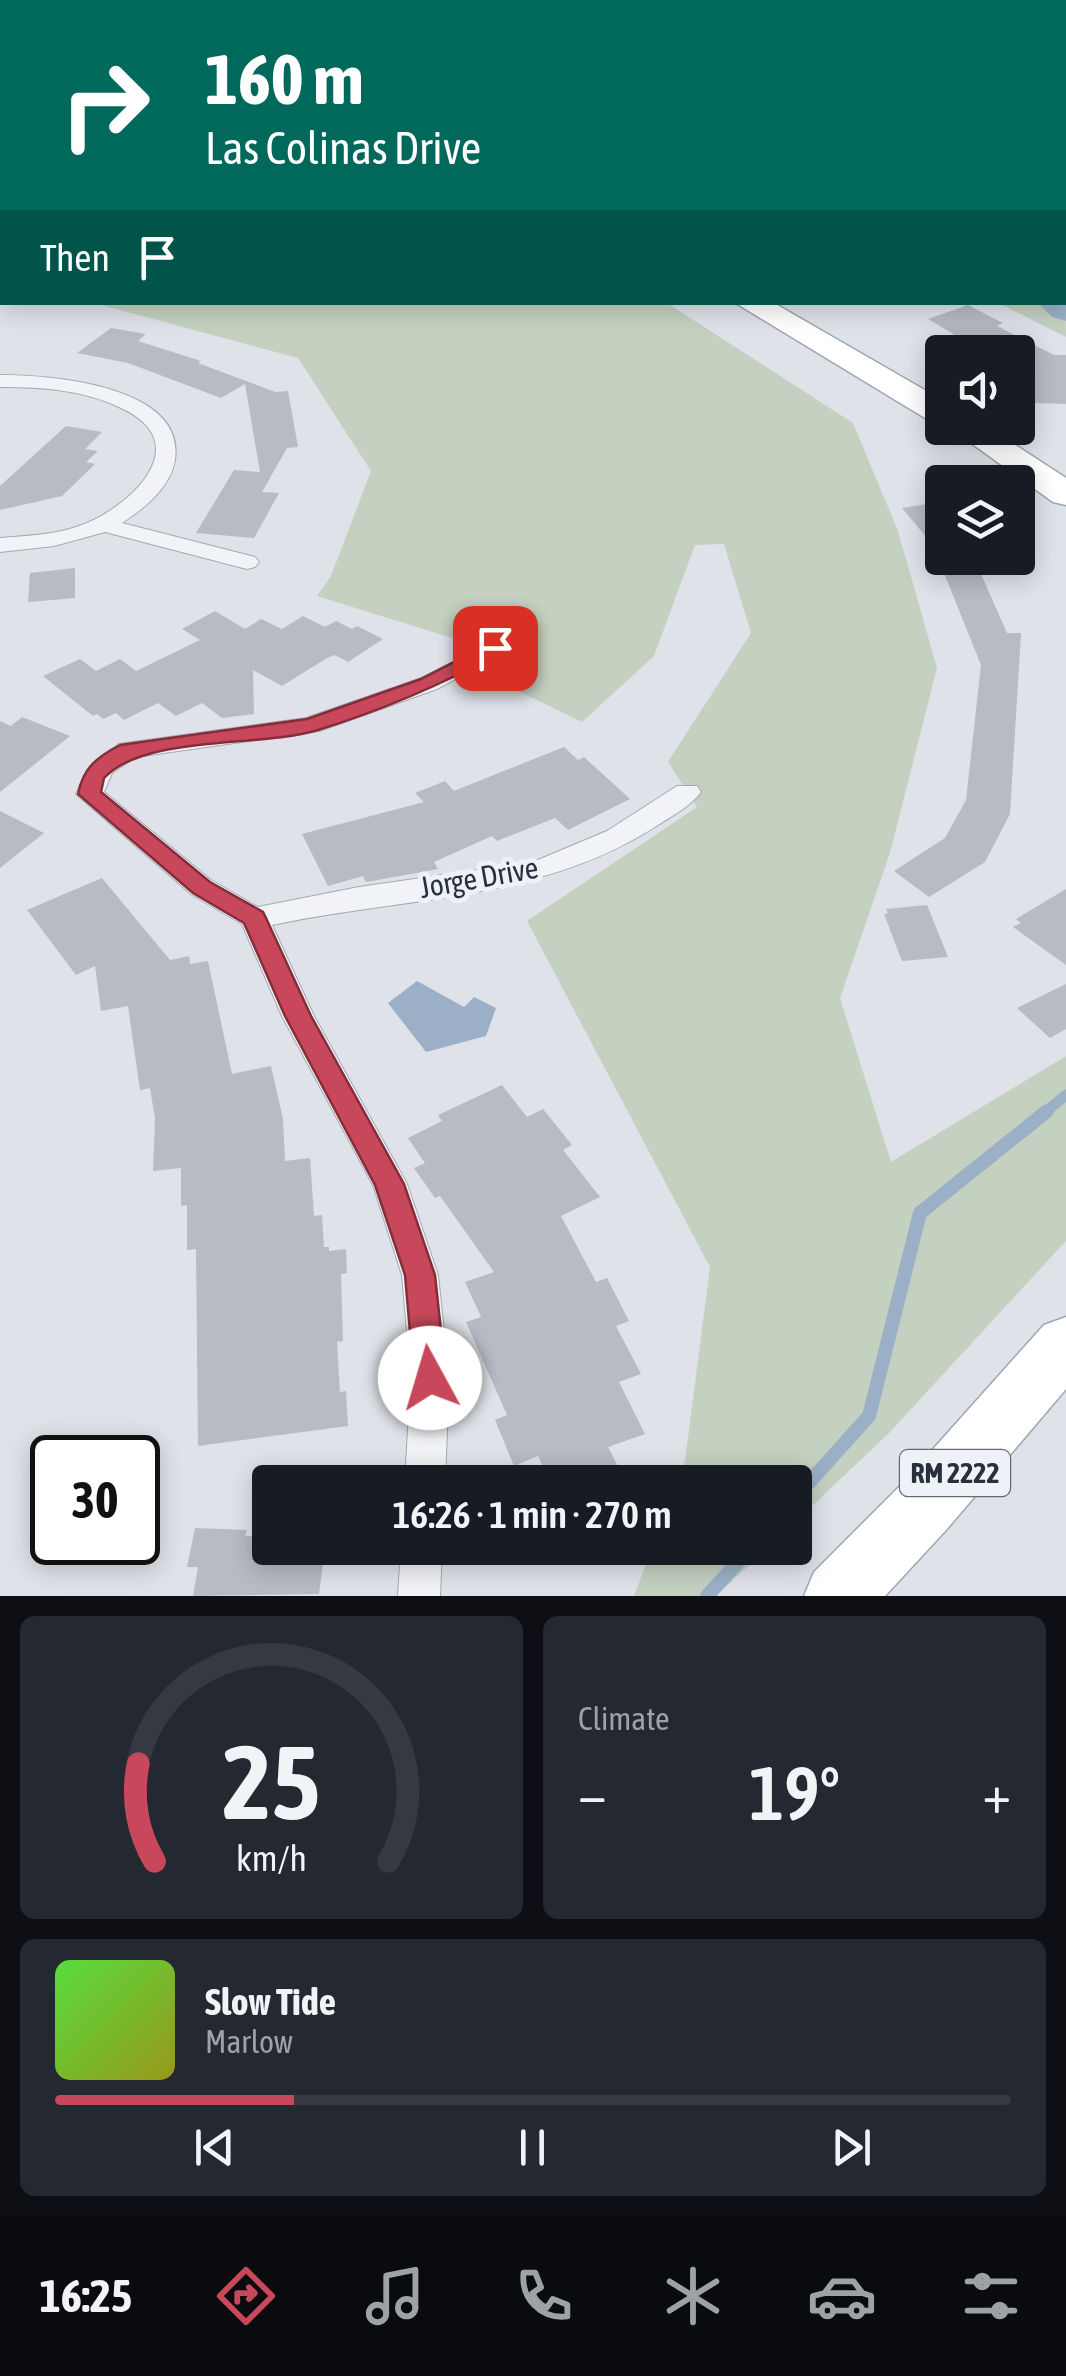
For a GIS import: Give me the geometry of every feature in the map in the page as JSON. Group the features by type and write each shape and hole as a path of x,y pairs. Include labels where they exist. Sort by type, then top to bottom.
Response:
{"main road":[{"path":"753,305 925,404"},
{"path":"992,445 1066,494"},
{"name":"RM 2222","path":"838,1596 924,1508 1066,1344"}],"street":[{"path":"0,381 54,383 93,390 127,403 151,419 166,438 166,459 158,478 134,504 103,524 0,546"},
{"path":"103,524 247,562"},
{"path":"426,1465 430,1378 420,1275 390,1184 298,1016 254,918 201,888 90,794 93,776 108,761 128,750 165,742 257,735 357,711 428,684 495,648"},
{"name":"Jorge Drive","path":"254,918 370,895 481,882 539,870 608,842 687,792"},
{"path":"420,1596 421,1565"}],"green space":[{"path":"101,305 670,305 853,423 898,531 937,668 890,853 840,998 891,1162 1066,1056 1066,1241 889,1433 812,1506 812,1465 683,1465 710,1267 527,921 697,807 668,762 751,633 724,544 695,545 654,656 582,722 502,683 528,630 465,642 317,596 331,576 371,471 298,358"},
{"path":"1003,305 1065,305 1066,337"},
{"path":"646,1565 750,1565 716,1596 634,1596"}],"water":[{"path":"417,981 464,1007 474,997 496,1008 486,1036 426,1052 388,1003"}],"building":[{"path":"968,305 1003,323 997,326 1015,335 955,335 928,319"},
{"path":"111,328 146,334 138,341 201,361 198,363 275,392 288,391 298,447 287,448 262,492 279,493 254,538 196,533 234,470 260,472 245,384 221,398 128,363 77,353"},
{"path":"1035,345 1054,355 1066,355 1066,404 1035,403"},
{"path":"66,426 102,432 85,449 98,451 86,462 95,464 62,496 0,510 0,486"},
{"path":"925,504 925,536 902,508"},
{"path":"75,568 75,598 28,602 30,573"},
{"path":"945,575 981,575 1007,633 1021,633 1010,814 985,862 929,897 894,871 945,838 966,800 981,665"},
{"path":"215,611 245,629 261,619 282,629 303,616 325,627 336,621 352,629 357,626 383,639 348,662 335,655 327,658 282,686 253,670 254,714 222,718 202,703 176,716 158,703 124,720 116,713 103,719 97,714 93,716 43,676 80,659 96,671 120,659 136,671 200,640 182,629"},
{"path":"22,717 70,736 0,792 0,721 11,726"},
{"path":"564,747 578,760 584,757 630,799 568,830 555,818 497,841 492,836 434,862 438,869 366,882 363,876 328,886 302,834 424,802 415,793 445,781 454,791"},
{"path":"0,811 44,833 0,868"},
{"path":"102,878 170,960 189,956 190,964 208,961 232,1074 271,1066 283,1119 285,1161 310,1158 314,1216 322,1215 324,1247 329,1247 329,1251 346,1249 347,1273 341,1274 343,1341 337,1342 340,1392 346,1391 348,1426 198,1446 196,1249 187,1250 187,1205 181,1206 181,1168 153,1171 155,1119 150,1088 140,1090 128,1006 101,1011 95,966 76,975 27,910"},
{"path":"1066,889 1066,965 1013,927 1021,923 1016,919"},
{"path":"927,905 948,957 902,961 884,914 888,913 886,909"},
{"path":"1066,984 1066,1029 1050,1038 1017,1008"},
{"path":"502,1085 527,1117 543,1109 572,1145 563,1150 600,1197 561,1216 596,1282 607,1278 629,1321 616,1326 641,1374 619,1382 645,1434 608,1447 617,1465 542,1465 538,1456 514,1465 495,1420 507,1415 466,1322 481,1317 465,1282 494,1272 440,1196 435,1198 414,1168 425,1163 408,1138 442,1121 438,1115"},
{"path":"195,1528 247,1530 245,1536 252,1536 252,1565 323,1565 319,1594 193,1596 198,1567 187,1567"}],"waterway":[{"path":"1060,305 1066,309"},
{"path":"1044,1113 1066,1095"},
{"path":"812,1479 869,1416 920,1213 1047,1111"},
{"path":"707,1596 735,1565"}],"route":[{"path":"430,1378 420,1275 390,1184 298,1016 254,918 201,888 90,794 93,776 108,761 128,750 310,725 428,684 495,648"}]}
